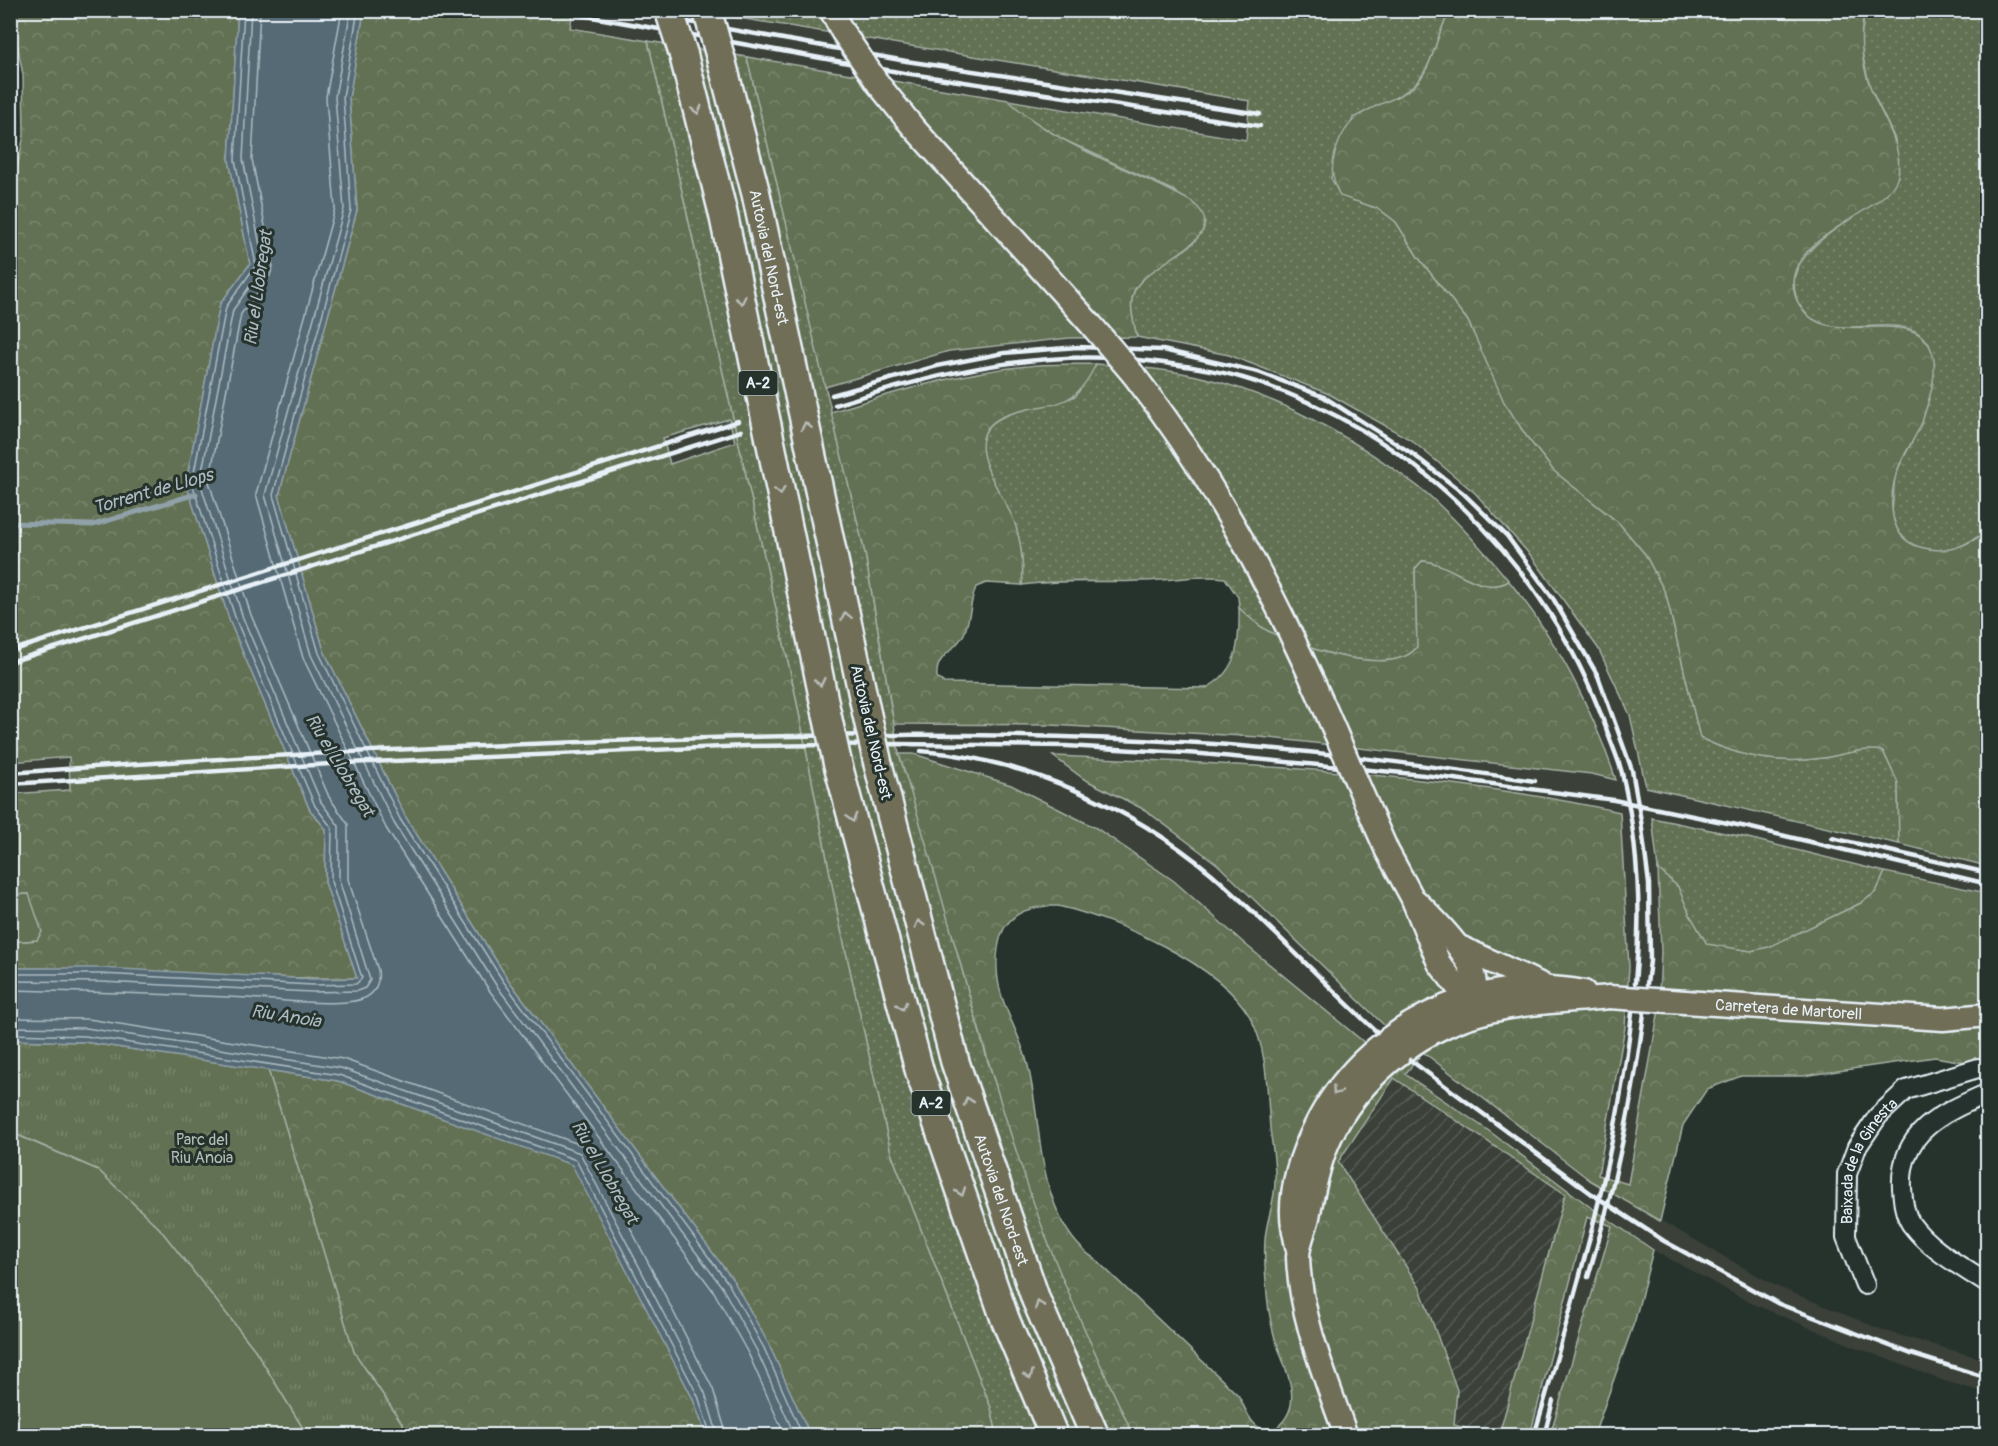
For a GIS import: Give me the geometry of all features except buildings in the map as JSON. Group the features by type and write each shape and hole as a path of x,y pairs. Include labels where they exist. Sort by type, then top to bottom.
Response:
{"highway":[{"name":"A-2","path":"669,10 683,53 723,213 837,761 920,1073 1005,1318 1054,1436"},
{"name":"Autovia del Nord-est","path":"707,10 756,194 878,764 955,1062 1036,1300 1095,1436"}],"main road":[{"path":"831,10 842,31 879,86 1093,327 1133,374 1192,453 1253,556 1280,607 1387,851 1412,897 1439,963 1462,993 1472,997 1522,1005"},
{"path":"1412,897 1462,948 1546,986 1609,997"},
{"path":"1360,1093 1374,1064 1400,1042 1430,1023 1468,1004 1474,987 1462,948"},
{"path":"1428,1014 1437,997 1439,963"},
{"path":"1346,1436 1300,1289 1292,1214 1298,1171 1306,1146 1324,1109 1359,1062 1392,1035 1428,1014 1472,997 1503,990 1546,986"},
{"path":"1298,1254 1319,1166 1338,1123 1360,1093 1387,1064 1424,1037 1465,1018 1522,1005 1609,997"},
{"name":"Carretera de Martorell","path":"1609,997 1943,1019 1981,1019"}],"street":[{"name":"Baixada de la Ginesta","path":"1865,1285 1846,1237 1847,1174 1857,1147 1878,1116 1906,1090 1978,1068 1988,1069"},
{"path":"1988,1094 1944,1112 1928,1124 1906,1155 1902,1182 1905,1209 1916,1230 1945,1256 1988,1284"}],"shaded area":[{"path":"573,11 696,11 1251,101 1246,140 569,28"},
{"path":"1137,337 1229,355 1329,394 1411,440 1475,493 1532,557 1598,648 1630,715 1646,787 1987,866 1987,893 1652,818 1658,869 1661,952 1658,1015 1629,1184 1598,1175 1625,1027 1629,967 1620,812 1483,789 1334,771 1232,763 1057,756 1084,779 1145,810 1217,864 1385,1027 1365,1043 1246,945 1174,881 1096,828 1011,785 915,754 899,754 894,724 1051,725 1260,737 1592,774 1616,780 1599,731 1528,605 1482,549 1433,498 1366,449 1301,412 1251,392 1204,378 1151,369 1097,364 1028,366 968,376 885,395 831,412 825,387 949,351 1069,338"},
{"path":"729,418 735,442 669,464 662,438"},
{"path":"69,757 70,790 11,794 11,762"},
{"path":"1423,1052 1591,1181 1776,1286 1885,1331 1987,1360 1987,1393 1944,1381 1751,1303 1653,1250 1589,1206 1489,1131 1404,1074"},
{"path":"1394,1078 1565,1194 1499,1435 1454,1426 1457,1390 1420,1288 1338,1162"},
{"path":"1587,1217 1612,1226 1550,1435 1530,1436"}],"green space":[{"path":"11,11 238,11 229,160 250,264 220,304 186,483 230,622 310,810 326,829 325,882 357,978 11,968 11,942 37,940 29,894 11,895 11,794 70,790 69,757 11,762 10,226 12,192 24,135 23,75"},
{"path":"364,11 573,11 570,28 648,41 795,693 839,921 891,1153 991,1408 997,1435 810,1435 769,1345 733,1280 507,978 405,816 324,651 279,495 357,210 349,98","holes":["729,419 735,442 670,464 663,438"]},
{"path":"696,11 1451,11 1446,18 1431,59 1417,82 1391,100 1353,118 1331,178 1340,195 1379,209 1396,222 1418,257 1468,321 1505,402 1527,437 1554,471 1619,523 1645,554 1666,594 1700,738 1745,755 1775,760 1806,760 1860,751 1883,751 1898,783 1899,844 1646,787 1630,715 1598,648 1532,557 1475,493 1411,440 1329,394 1229,355 1137,337 1132,309 1134,292 1150,271 1194,242 1201,231 1204,218 1174,191 1060,138 1021,113 1008,100 1246,140 1250,101"},
{"path":"1451,11 1865,11 1862,46 1865,69 1872,92 1890,128 1896,146 1898,175 1892,188 1879,200 1826,235 1810,249 1798,264 1793,282 1799,305 1815,320 1833,326 1895,327 1913,331 1927,341 1934,360 1933,383 1929,399 1920,427 1898,469 1892,495 1892,509 1894,522 1900,533 1908,541 1920,547 1939,550 1955,548 1987,532 1987,866 1899,844 1898,783 1883,751 1860,751 1806,760 1775,760 1745,755 1700,738 1666,594 1645,554 1619,523 1554,471 1527,437 1504,402 1468,321 1418,257 1396,222 1379,209 1340,196 1333,177 1332,166 1337,147 1345,131 1366,111 1403,94 1414,86 1431,59 1446,18"},
{"path":"1865,11 1987,11 1987,532 1952,551 1933,551 1912,545 1898,532 1892,514 1895,475 1922,422 1933,383 1929,343 1915,331 1900,327 1828,326 1813,321 1802,310 1795,292 1796,273 1808,253 1824,238 1872,203 1898,177 1895,139 1870,87 1860,43"},
{"path":"648,41 747,57 865,553 899,754 925,836 987,1059 1048,1241 1133,1435 997,1435 991,1408 891,1153 839,921 795,693"},
{"path":"747,57 1008,100 1029,117 1073,145 1192,202 1203,215 1204,227 1197,238 1185,249 1142,280 1134,291 1132,308 1137,337 1069,338 949,351 825,387"},
{"path":"1096,364 1165,370 1205,378 1257,394 1306,416 1353,442 1425,492 1482,549 1509,581 1498,585 1487,585 1444,567 1422,561 1415,569 1417,647 1405,656 1388,660 1367,660 1322,652 1268,631 1239,608 1238,597 1225,578 1056,582 1022,585 1021,553 1014,522 994,484 983,455 982,442 986,430 1006,415 1076,396"},
{"path":"1096,364 1078,392 1069,399 1007,415 991,424 984,436 982,449 986,464 1014,521 1018,536 1022,561 1022,585 986,583 976,587 964,634 942,658 937,670 937,677 944,683 1206,688 1217,681 1231,664 1239,632 1239,608 1268,631 1322,652 1367,660 1388,660 1405,656 1417,647 1415,569 1422,561 1444,567 1487,585 1498,585 1509,581 1543,627 1572,676 1596,727 1616,780 1592,774 1260,737 1051,725 894,724 865,553 831,412 904,390 978,373 1036,365"},
{"path":"899,754 914,754 1011,785 1096,828 1174,881 1246,945 1365,1043 1385,1026 1217,864 1145,810 1084,779 1053,756 1195,762 1409,779 1550,798 1620,812 1629,967 1625,1027 1598,1175 1628,1184 1658,1015 1661,952 1658,869 1678,887 1690,915 1707,944 1751,951 1769,947 1861,903 1876,892 1885,872 1987,893 1987,1066 1935,1057 1803,1076 1741,1076 1707,1089 1683,1125 1660,1221 1591,1181 1423,1052 1405,1074 1489,1131 1589,1206 1653,1250 1635,1320 1594,1435 1550,1435 1612,1226 1587,1217 1530,1435 1499,1435 1565,1194 1394,1078 1338,1162 1420,1288 1457,1390 1454,1425 1491,1435 1133,1435 1067,1289 1026,1180 1006,1120","holes":["1058,906 1082,912 1136,933 1191,962 1216,979 1236,998 1250,1017 1256,1030 1266,1071 1275,1168 1275,1189 1265,1240 1267,1294 1272,1328 1288,1374 1292,1399 1289,1411 1282,1422 1270,1432 1253,1423 1238,1395 1076,1242 1062,1221 1055,1205 1041,1152 1027,1062 1000,990 997,975 998,951 1005,927 1010,920 1024,911 1032,908"]},
{"path":"1652,818 1744,837 1885,872 1876,892 1861,903 1769,947 1751,951 1707,945 1678,887 1658,869"},
{"path":"29,894 42,932 37,940 11,942 11,895"},
{"name":"Parc del Riu Anoia","path":"11,1040 84,1042 268,1070 354,1352 410,1435 307,1435 255,1350 159,1228 98,1170 11,1132"},
{"path":"268,1070 338,1081 573,1165 693,1399 706,1435 410,1435 354,1352"},
{"path":"10,1132 98,1170 159,1228 255,1350 307,1435 11,1435"}],"water":[{"path":"238,11 364,11 349,98 357,210 279,495 324,651 405,816 507,978 733,1280 769,1345 810,1435 706,1435 693,1399 572,1165 338,1081 84,1042 11,1040 11,968 102,968 312,979 357,978 325,882 326,829 310,810 230,622 186,483 220,304 250,264 229,160"}],"waterway":[{"name":"Torrent de Llops","path":"10,523 93,525 196,494"}],"railway":[{"path":"553,10 904,73 1260,126"},
{"path":"622,10 906,61 1260,114"},
{"path":"832,395 937,366 1004,353 1078,347 1163,350 1258,372 1324,397 1414,455 1463,493 1507,536 1554,600 1598,676 1632,770 1641,821 1649,884 1650,961 1647,984"},
{"path":"835,405 912,383 989,366 1068,358 1148,361 1232,375 1304,400 1362,430 1416,467 1466,510 1510,559 1548,611 1581,668 1619,762 1632,825 1638,904 1635,983"},
{"path":"10,651 738,421"},
{"path":"10,662 741,431"},
{"path":"10,773 235,758 533,744 756,737 978,735 1125,739 1241,746 1367,759 1535,781"},
{"path":"10,784 346,763 746,746 899,744 1066,746 1202,754 1424,775 1614,800 1747,827 1988,884"},
{"path":"921,751 999,764 1038,776 1076,790 1147,828 1212,874 1377,1032"},
{"path":"1832,838 1988,873"},
{"path":"1534,1436 1593,1226 1616,1120 1632,1012"},
{"path":"1588,1277 1622,1146 1644,1013"},
{"path":"1410,1060 1592,1194 1664,1241 1779,1304 1911,1354 1988,1378"},
{"path":"1544,1436 1553,1401"}],"water label":[{"name":"Riu el Llobregat","path":"258,288"},
{"name":"Riu el Llobregat","path":"340,765"},
{"name":"Riu Anoia","path":"286,1016"},
{"name":"Riu el Llobregat","path":"605,1172"}]}
